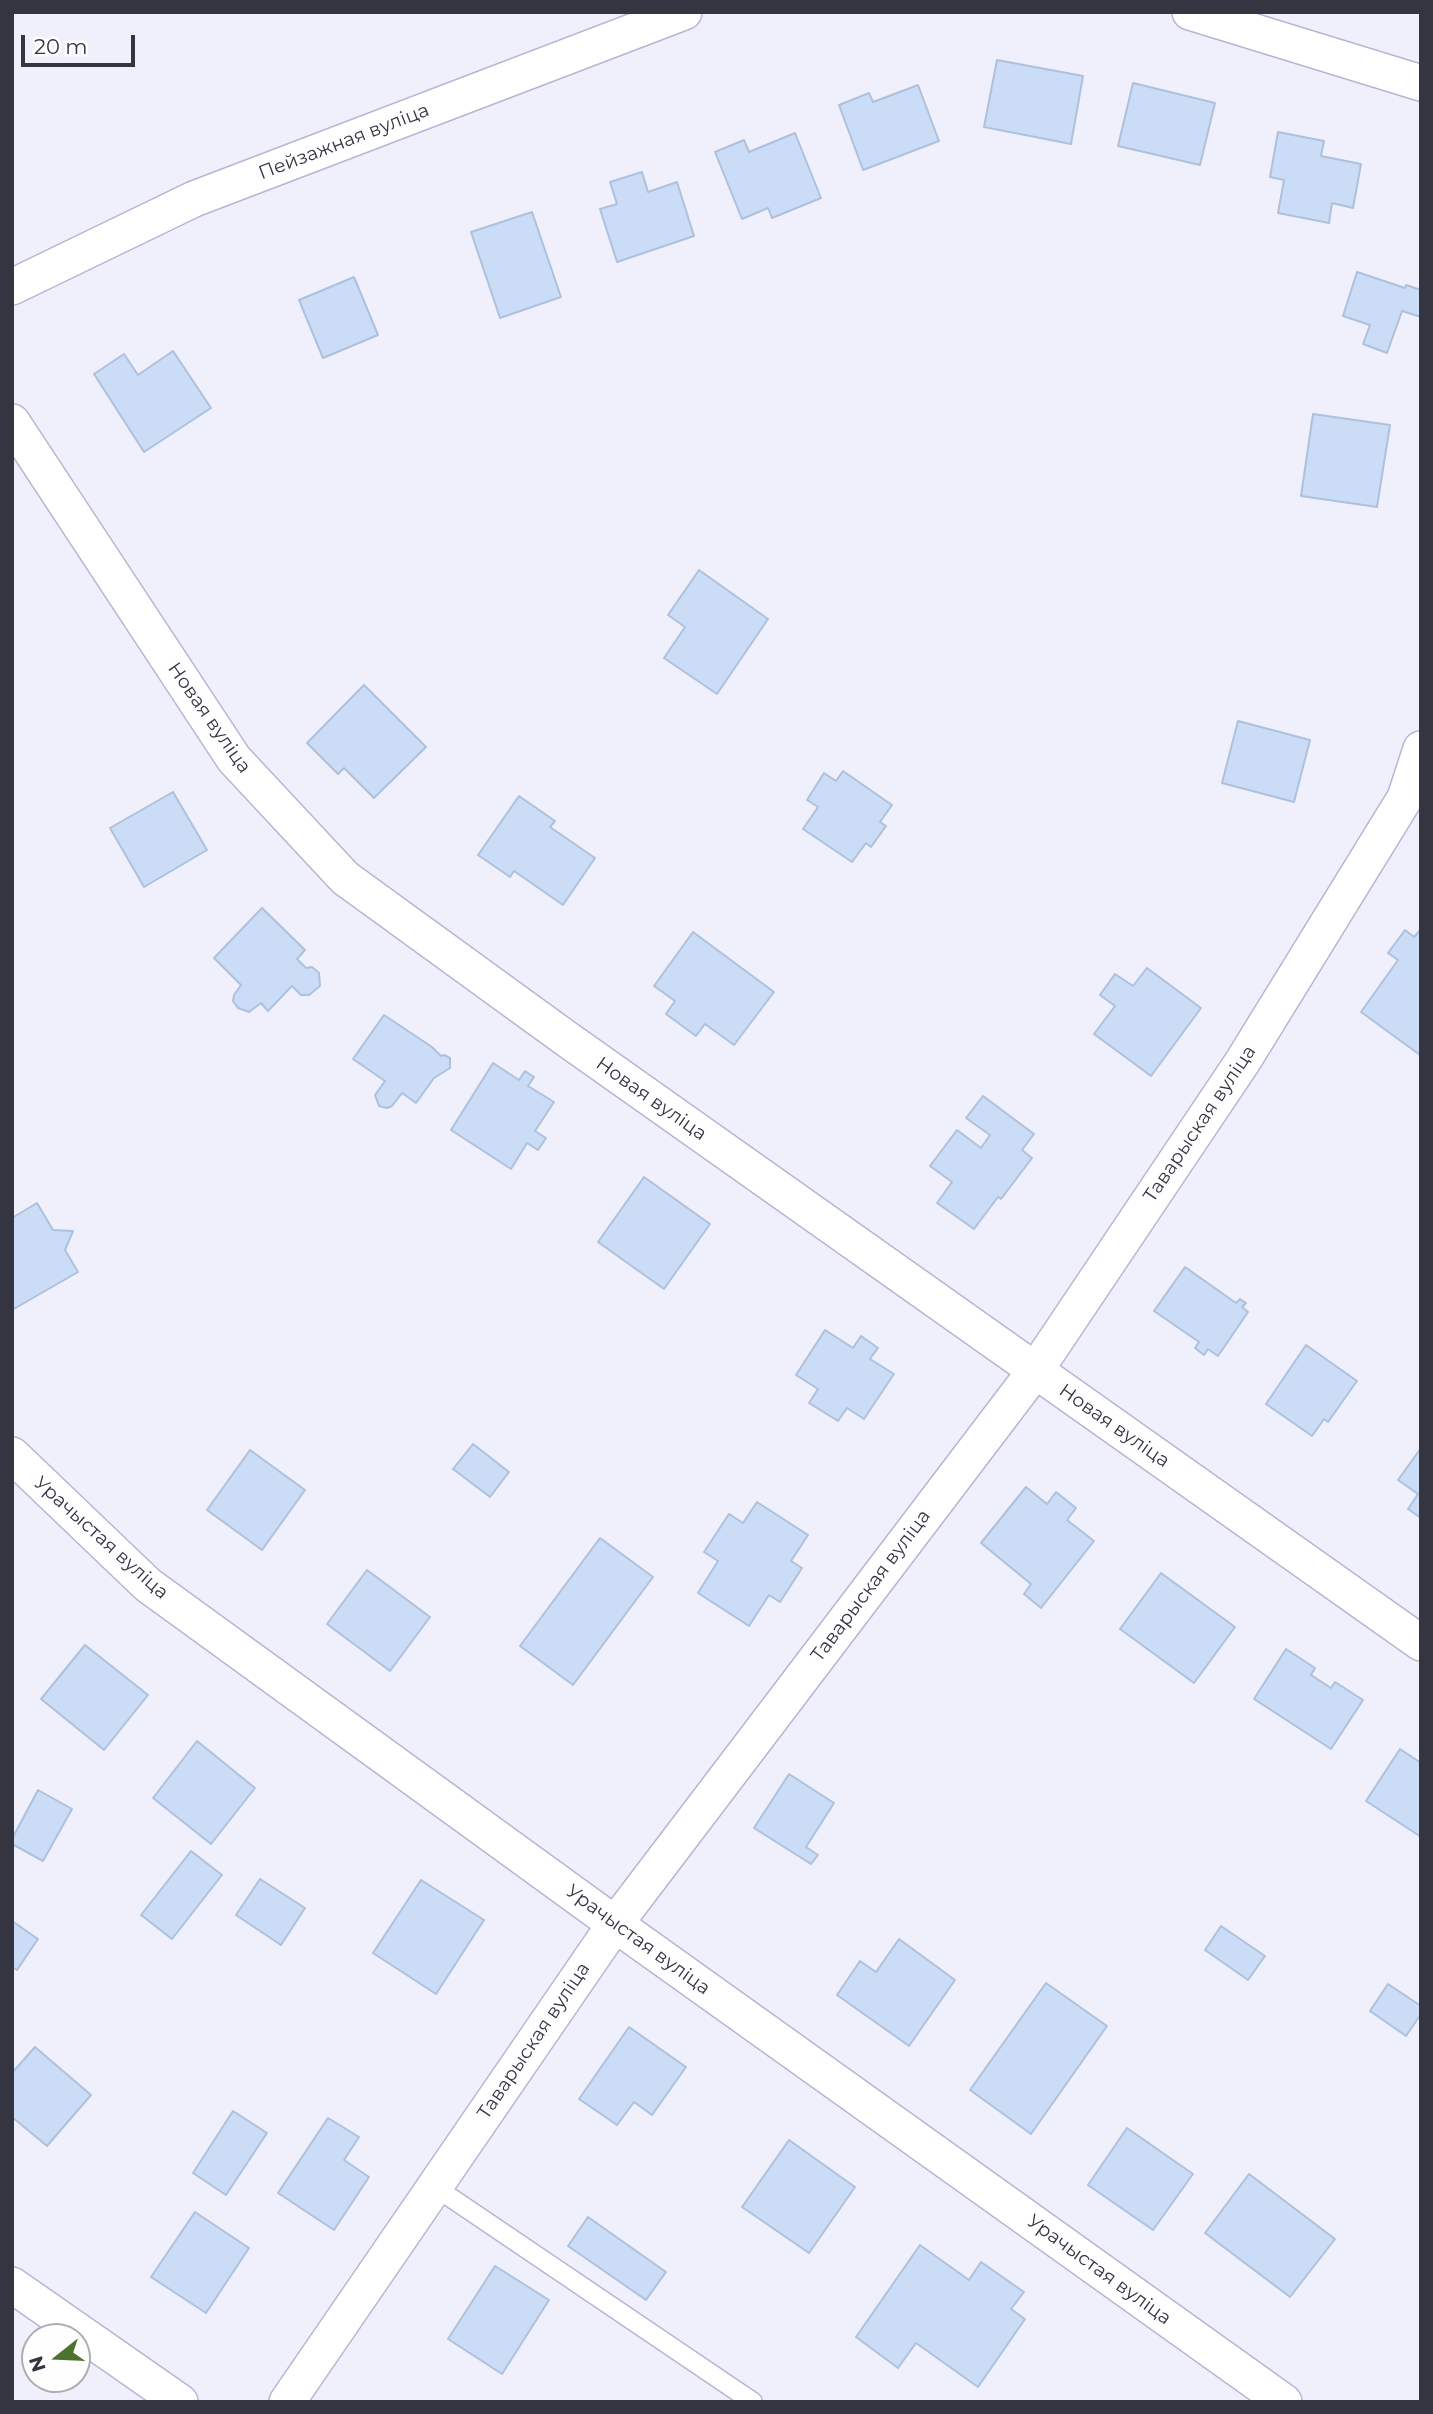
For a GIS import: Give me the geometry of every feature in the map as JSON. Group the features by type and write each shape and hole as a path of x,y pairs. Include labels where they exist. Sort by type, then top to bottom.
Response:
{"street":[{"name":"Пейзажная вуліца","path":"12,287 194,199 684,12"},
{"path":"1190,12 1421,83"},
{"name":"Новая вуліца","path":"12,422 234,759 345,878 575,1045 1421,1643"},
{"name":"Таварыская вуліца","path":"287,2402 615,1924 1035,1371 1413,803 1421,749"},
{"name":"Урачыстая вуліца","path":"12,1455 148,1585 615,1924 1284,2402"},
{"path":"12,2285 180,2402"}],"lane":[{"path":"435,2187 753,2402"}],"building":[{"path":"997,60 1083,76 1071,144 984,127"},
{"path":"1133,83 1215,103 1200,165 1118,146"},
{"path":"918,85 939,141 863,170 839,105 869,93 873,102"},
{"path":"1278,132 1324,141 1321,156 1361,164 1353,208 1332,203 1329,223 1278,213 1284,180 1270,177"},
{"path":"795,133 821,198 772,218 768,208 742,219 715,152 744,140 749,152"},
{"path":"642,172 648,192 677,182 694,236 617,262 600,209 617,204 610,182"},
{"path":"532,212 561,297 500,318 471,232"},
{"path":"1357,272 1405,288 1406,285 1421,290 1421,317 1402,311 1387,353 1363,344 1370,325 1343,316"},
{"path":"354,277 378,335 323,358 299,300"},
{"path":"173,351 211,408 144,452 94,374 124,354 138,375"},
{"path":"1313,414 1390,425 1377,507 1301,496"},
{"path":"699,570 768,619 717,694 664,658 685,627 668,615"},
{"path":"364,685 426,747 374,798 344,768 338,774 307,743"},
{"path":"1238,721 1310,740 1294,802 1222,783"},
{"path":"843,771 892,805 880,822 886,826 871,847 866,843 852,862 803,829 818,807 807,800 824,773 836,781"},
{"path":"173,792 207,850 144,887 110,828"},
{"path":"519,796 555,821 550,827 595,858 563,905 514,871 510,877 478,855"},
{"path":"262,908 305,950 297,959 306,968 312,967 319,973 320,986 309,995 301,995 292,986 268,1011 261,1003 249,1012 238,1008 233,1001 241,985 214,958"},
{"path":"1421,929 1420,1055 1361,1012 1398,960 1388,953 1405,930 1414,937"},
{"path":"693,932 774,992 734,1045 705,1024 696,1036 666,1014 675,1001 654,986"},
{"path":"1147,968 1201,1008 1151,1076 1094,1034 1115,1006 1100,995 1115,974 1133,986"},
{"path":"384,1015 441,1056 450,1058 450,1068 434,1078 416,1103 402,1093 392,1106 379,1106 375,1095 385,1081 353,1059"},
{"path":"493,1063 519,1080 525,1071 534,1077 528,1086 554,1102 535,1131 546,1138 538,1150 527,1143 511,1169 451,1130"},
{"path":"983,1096 1034,1134 1022,1150 1032,1158 974,1229 937,1203 952,1182 930,1166 957,1130 981,1148 990,1135 966,1118"},
{"path":"644,1177 710,1224 664,1289 598,1242"},
{"path":"37,1203 53,1230 73,1231 65,1250 78,1272 12,1310 12,1218"},
{"path":"1185,1267 1236,1303 1240,1299 1246,1303 1242,1307 1248,1312 1218,1356 1208,1349 1204,1355 1195,1348 1199,1342 1154,1311"},
{"path":"825,1330 853,1348 861,1336 878,1348 870,1359 894,1374 864,1419 847,1408 838,1421 809,1403 818,1389 796,1375"},
{"path":"1306,1345 1357,1381 1328,1422 1324,1419 1312,1436 1266,1404"},
{"path":"473,1444 509,1472 490,1497 453,1469"},
{"path":"1421,1448 1421,1518 1408,1509 1418,1494 1398,1480"},
{"path":"250,1450 305,1490 262,1550 207,1510"},
{"path":"1026,1487 1047,1504 1056,1492 1076,1508 1067,1520 1094,1541 1041,1608 1024,1594 1031,1584 981,1543"},
{"path":"757,1502 808,1535 791,1561 802,1568 780,1602 769,1595 749,1626 698,1593 718,1561 704,1552 729,1514 743,1523"},
{"path":"600,1538 653,1577 573,1685 520,1646"},
{"path":"367,1570 430,1617 390,1671 327,1624"},
{"path":"1161,1573 1235,1627 1194,1683 1120,1629"},
{"path":"85,1645 148,1695 104,1750 41,1699"},
{"path":"1286,1649 1315,1668 1311,1675 1331,1688 1335,1682 1363,1700 1331,1749 1254,1699"},
{"path":"197,1741 255,1788 211,1844 153,1798"},
{"path":"1400,1749 1421,1763 1421,1837 1366,1801"},
{"path":"789,1774 834,1803 806,1847 818,1855 811,1864 754,1828"},
{"path":"38,1790 72,1809 43,1861 12,1844 12,1839"},
{"path":"191,1851 222,1875 172,1939 141,1915"},
{"path":"260,1879 305,1908 281,1945 236,1915"},
{"path":"421,1880 484,1920 436,1994 373,1953"},
{"path":"12,1921 38,1939 17,1970 12,1967"},
{"path":"1221,1926 1265,1956 1248,1980 1205,1950"},
{"path":"899,1939 955,1980 909,2046 837,1995 860,1961 876,1972"},
{"path":"1046,1983 1107,2026 1031,2134 970,2090"},
{"path":"1388,1984 1421,2006 1421,2014 1406,2036 1370,2011"},
{"path":"629,2027 686,2067 652,2115 634,2102 617,2125 579,2099"},
{"path":"35,2047 91,2095 47,2146 12,2117 12,2073"},
{"path":"233,2111 267,2133 226,2195 193,2173"},
{"path":"328,2118 359,2137 344,2160 369,2177 334,2230 278,2193"},
{"path":"1127,2128 1193,2174 1153,2230 1088,2185"},
{"path":"789,2140 855,2187 809,2253 742,2207"},
{"path":"1249,2174 1335,2239 1290,2297 1205,2233"},
{"path":"195,2212 249,2248 206,2313 151,2277"},
{"path":"588,2217 666,2272 646,2300 568,2246"},
{"path":"920,2245 969,2280 981,2262 1024,2292 1011,2309 1025,2319 978,2387 916,2343 898,2368 856,2337"},
{"path":"495,2266 549,2300 502,2374 448,2339"}]}
